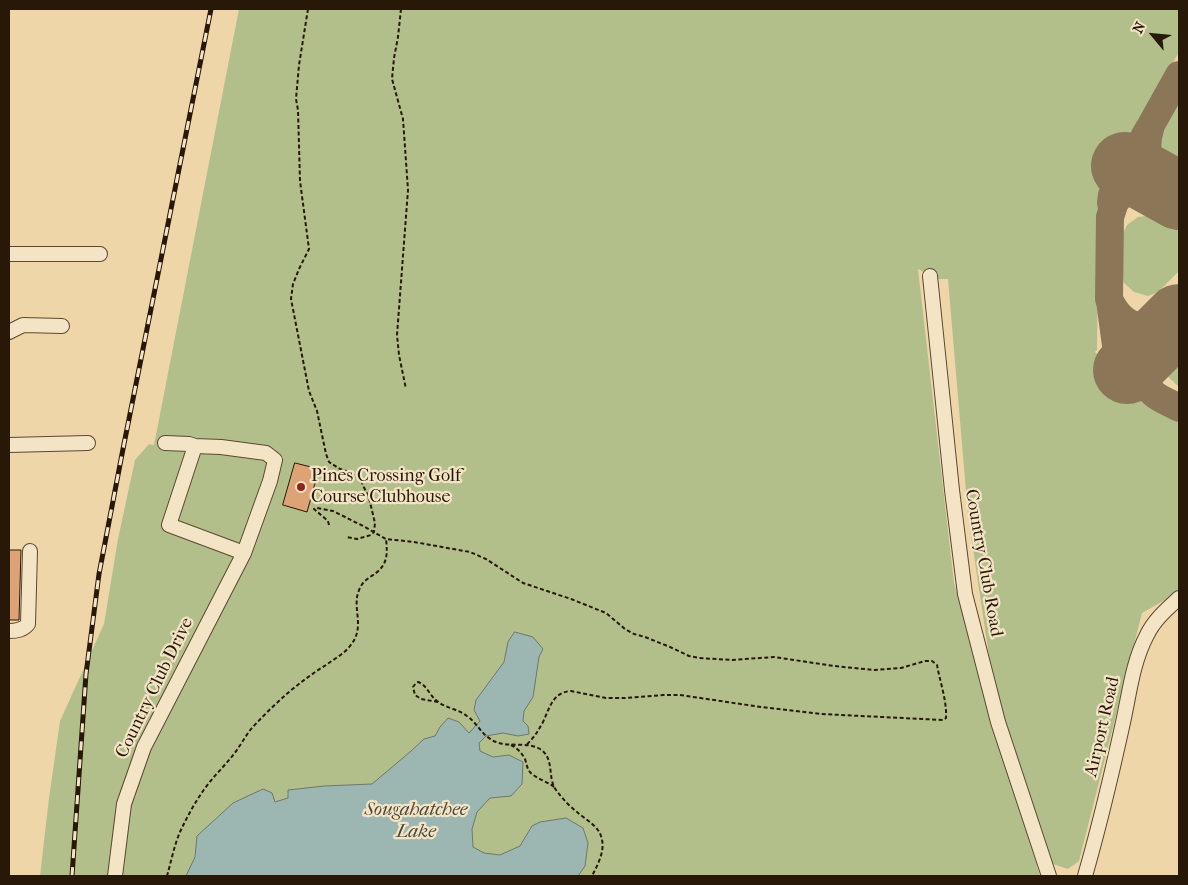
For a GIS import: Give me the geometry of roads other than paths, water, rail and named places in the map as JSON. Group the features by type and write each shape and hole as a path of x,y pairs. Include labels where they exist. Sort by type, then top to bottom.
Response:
{"street":[{"path":"9,254 100,254"},
{"name":"Country Club Road","path":"930,276 952,490 965,594 998,722 1049,876"},
{"path":"9,332 23,325 62,326"},
{"path":"165,443 195,446 170,525 244,553"},
{"path":"9,445 88,444"},
{"name":"Country Club Drive","path":"115,876 124,804 144,748 244,553 270,481 275,460 266,453 221,447 195,446"},
{"path":"9,631 25,628 28,624 30,551"},
{"name":"Airport Road","path":"1085,876 1095,843 1138,656 1147,634 1162,614 1179,598"}],"water":[{"name":"Sougahatchee Lake","path":"515,632 533,637 543,649 539,657 533,697 524,711 523,721 528,726 529,734 518,736 503,733 486,736 479,743 480,751 493,757 509,755 523,762 522,784 511,796 490,798 477,812 472,829 473,847 484,853 500,855 520,846 532,826 540,822 566,818 583,828 588,843 585,866 578,876 186,876 195,857 197,836 233,803 263,789 272,793 275,802 288,798 288,790 372,784 424,739 435,736 448,718 459,722 469,733 480,721 474,710 476,700 504,662 508,642"}],"railway":[{"path":"72,876 86,674 99,574 211,9"}],"place":[{"name":"Pines Crossing Golf Course Clubhouse","path":"301,487"}]}
